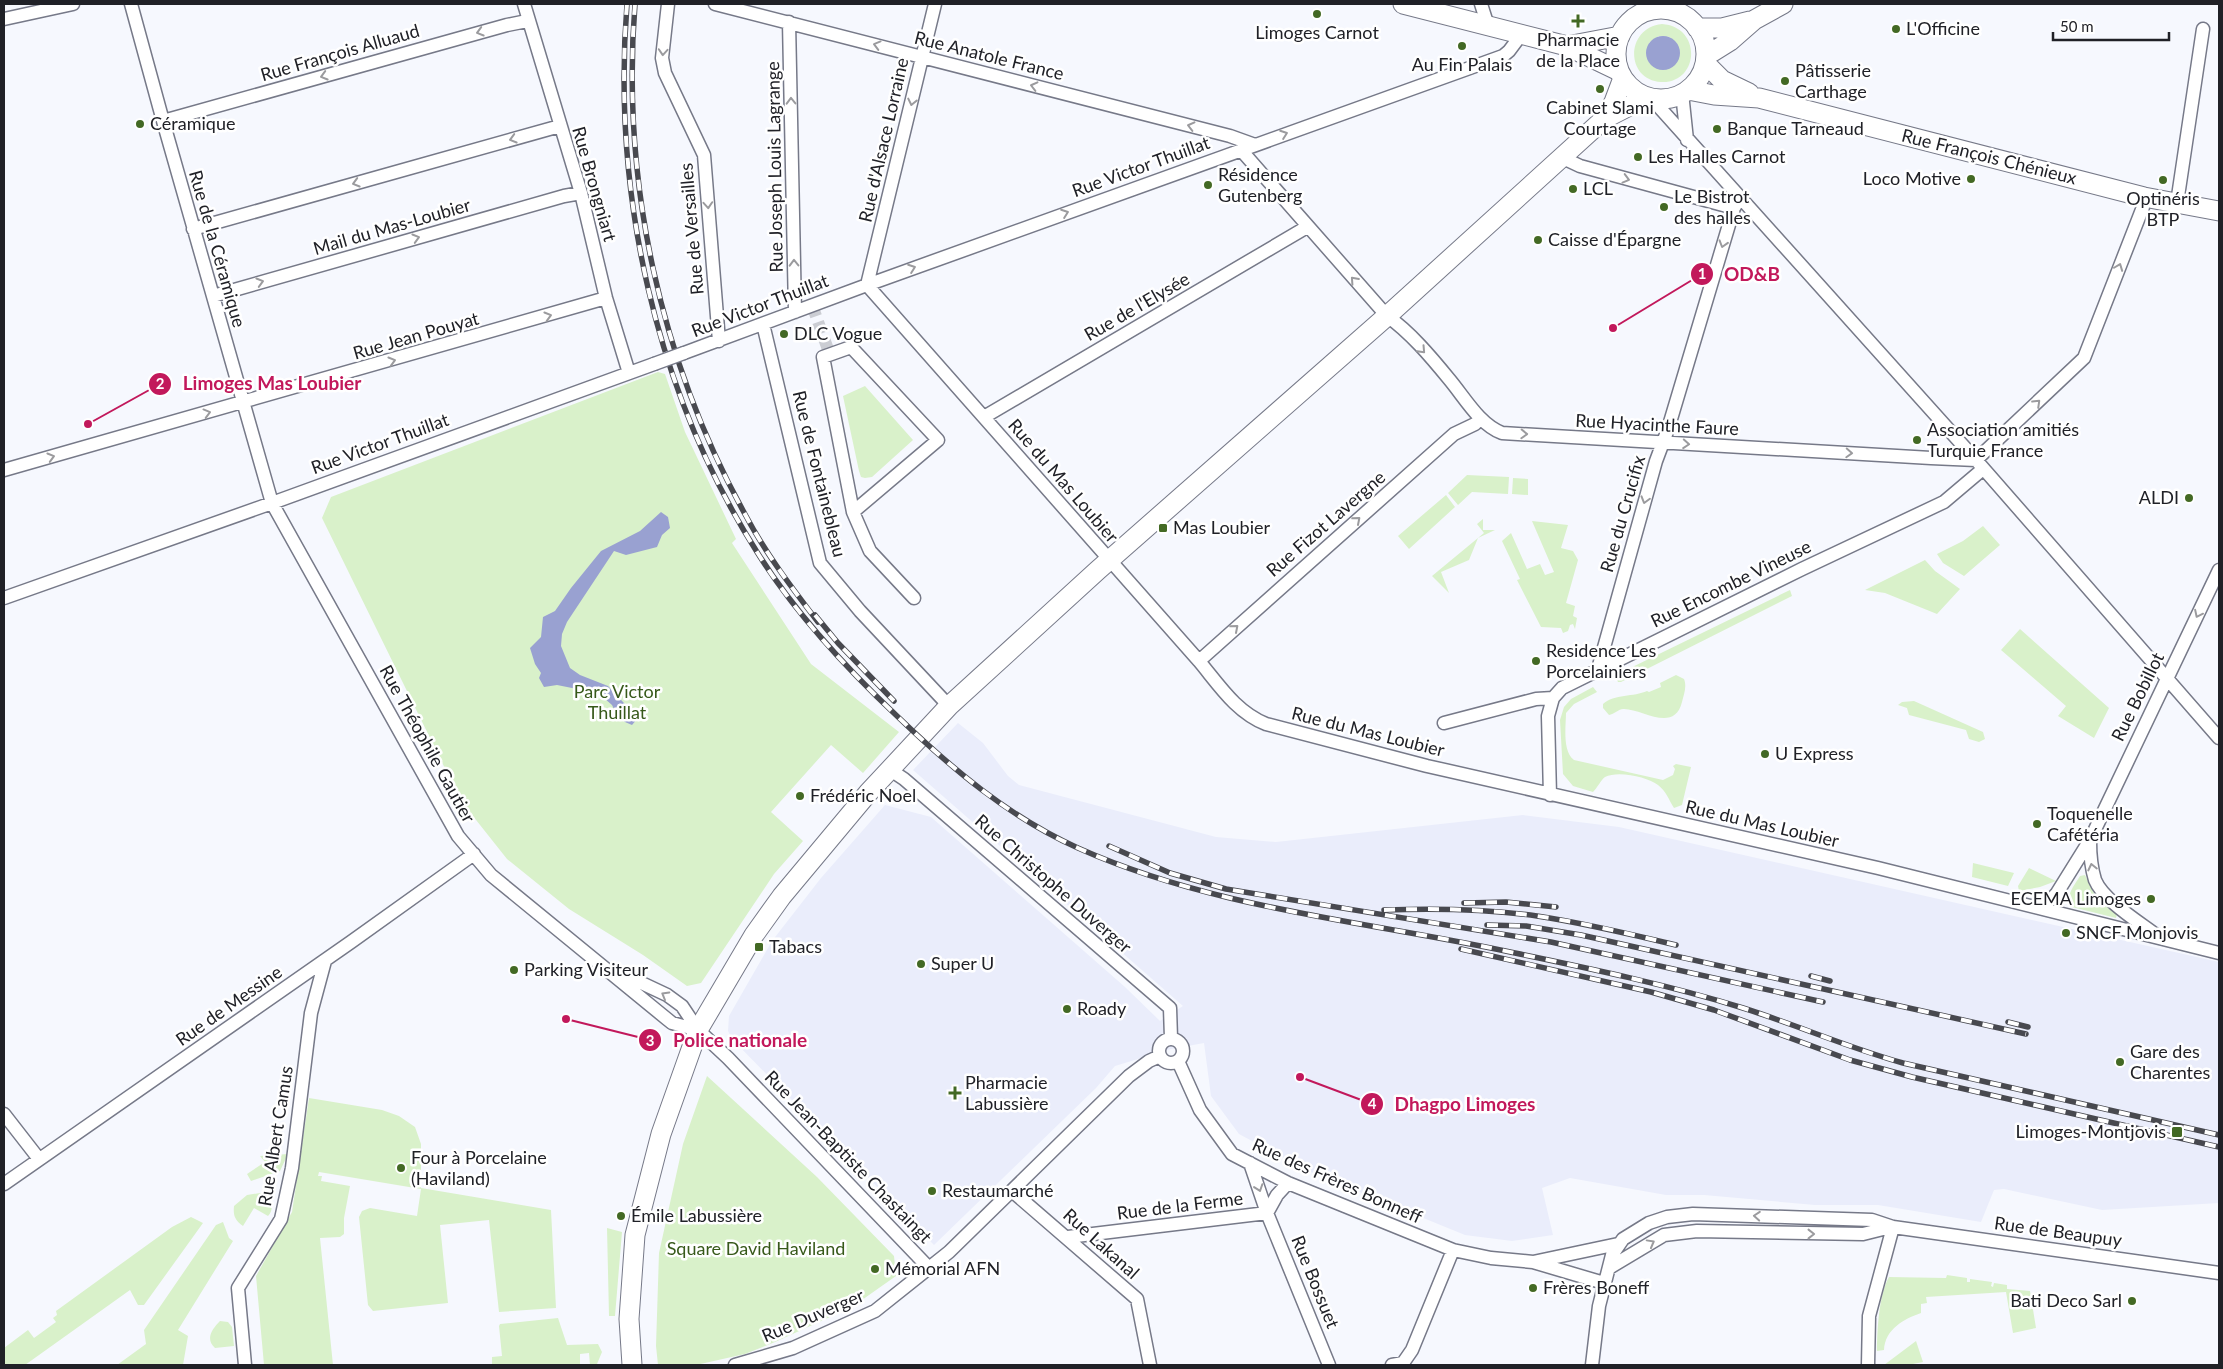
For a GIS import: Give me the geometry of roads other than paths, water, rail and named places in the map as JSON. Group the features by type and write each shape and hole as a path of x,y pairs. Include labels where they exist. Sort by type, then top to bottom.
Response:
{"street":[{"path":"4,19 73,4"},
{"name":"Rue de la Céramique","path":"131,4 162,121 272,503"},
{"name":"Rue Brongniart","path":"524,4 527,21 580,193 606,298 629,373"},
{"name":"Rue de Versailles","path":"668,4 662,58 665,73 704,156 719,341"},
{"name":"Rue Anatole France","path":"715,4 1255,144"},
{"name":"Rue d'Alsace Lorraine","path":"866,285 935,4"},
{"path":"1403,4 1567,46 1621,75"},
{"path":"1480,4 1488,26"},
{"path":"1705,60 1754,20 1783,4"},
{"path":"1754,20 1722,28 1658,6 1634,18 1628,23 1620,36 1616,59 1621,75 1633,90 1649,98 1687,140 1737,203 1979,464 2219,738"},
{"path":"1604,119 1649,98 1667,98 1685,92 1698,78 1705,60 1705,46 1690,16"},
{"name":"Rue François Alluaud","path":"162,121 507,24 527,21"},
{"name":"Rue Joseph Louis Lagrange","path":"789,22 796,312"},
{"path":"2177,203 2203,28"},
{"name":"Rue Victor Thuillat","path":"4,598 272,503 719,341 866,285 1503,56 1522,35"},
{"path":"1567,46 1620,36"},
{"name":"Rue François Chénieux","path":"1705,60 1722,80 1759,98"},
{"path":"632,1365 629,1309 631,1268 636,1228 661,1134 698,1030 754,935 771,912 836,830 889,769 949,706 1109,561 1563,158 1604,119 1614,102 1621,75"},
{"path":"1685,92 1687,140"},
{"name":"Rue François Chénieux","path":"1685,92 1759,98 2144,197 2219,211"},
{"path":"193,230 560,126"},
{"name":"Rue Hyacinthe Faure","path":"1241,150 1387,316 1398,323 1441,370 1480,418 1494,430 1502,433 1979,464"},
{"path":"1563,158 1580,166 1737,203"},
{"name":"Mail du Mas-Loubier","path":"213,296 580,193"},
{"name":"Rue Encombe Vineuse","path":"1552,698 1562,688 1598,669 1944,502 2084,358 2143,207 2144,197"},
{"name":"Rue du Crucifix","path":"1598,669 1663,443 1737,203"},
{"name":"Rue de l'Elysée","path":"984,417 1307,227"},
{"name":"Rue du Mas Loubier","path":"866,285 1199,661 1239,710 1252,718 1266,724 1427,766 1878,868 2219,953"},
{"name":"Rue Jean Pouyat","path":"4,470 244,403 606,298"},
{"name":"Rue de Fontainebleau","path":"763,324 820,563 860,610 949,706"},
{"path":"853,512 938,440 851,347 824,357 853,512 870,551 914,598"},
{"name":"Rue Fizot Lavergne","path":"1199,661 1454,434 1475,424 1480,418"},
{"name":"Rue Théophile Gautier","path":"272,503 458,836 492,875 672,1023 698,1030"},
{"name":"Rue Bobillot","path":"2043,908 2057,893 2090,840 2219,570"},
{"path":"1444,723 1536,698 1552,698 1548,716 1550,795"},
{"name":"Rue Christophe Duverger","path":"889,769 910,784 1170,1008 1171,1038"},
{"path":"2090,840 2090,856 2096,881 2109,899 2160,938"},
{"name":"Rue de Messine","path":"4,1184 325,961 474,854"},
{"name":"Rue Albert Camus","path":"245,1365 238,1288 281,1219 292,1168 311,1013 325,961"},
{"name":"Rue Théophile Gautier","path":"600,964 667,995 682,1006 698,1030"},
{"name":"Rue Jean-Baptiste Chastaingt","path":"698,1030 728,1058 929,1268"},
{"path":"1171,1038 1178,1040 1183,1048 1181,1058 1178,1061 1168,1062 1160,1056 1162,1042 1171,1038"},
{"path":"1012,1191 1129,1076 1149,1060 1160,1056"},
{"name":"Rue des Frères Bonneff","path":"1178,1061 1200,1110 1232,1154 1288,1183 1453,1250 1491,1258 1533,1262 1604,1283"},
{"path":"4,1114 39,1159"},
{"name":"Rue Bossuet","path":"1250,1163 1267,1212 1329,1365"},
{"path":"1267,1212 1277,1195 1288,1183"},
{"name":"Rue Duverger","path":"735,1365 793,1348 874,1310 929,1268 1012,1191"},
{"name":"Rue Lakanal","path":"1012,1191 1068,1237 1136,1299 1150,1365"},
{"name":"Rue de la Ferme","path":"1068,1237 1267,1212"},
{"name":"Rue de Beaupuy","path":"1618,1244 1649,1223 1667,1217 1693,1214 1872,1220 1893,1227 2219,1273"},
{"path":"1868,1365 1869,1316 1893,1227"},
{"name":"Rue de Beaupuy","path":"1609,1268 1664,1236 1697,1231 1864,1234 1893,1227"},
{"path":"1592,1365 1599,1306 1612,1255 1618,1244"},
{"name":"Rue des Frères Bonneff","path":"1533,1262 1618,1244"},
{"path":"1590,1249 1597,1252 1605,1260 1609,1268"},
{"path":"1392,1365 1403,1363 1412,1350 1453,1250"}],"water":[{"path":"1663,36 1675,41 1680,53 1675,65 1663,70 1651,65 1646,53 1651,41"},
{"path":"661,512 668,517 670,528 662,535 657,547 626,555 614,551 567,622 562,634 561,646 570,668 580,675 608,686 638,718 632,725 617,715 612,705 604,698 592,692 557,685 544,687 539,678 541,673 535,664 530,648 541,637 543,617 555,611 601,551 640,531"}],"tunnel":[{"path":"812,305 830,355"}],"railway":[{"path":"627,4 624,75 627,147 635,218 648,288 667,358 692,425 722,490 757,552 804,618 840,659 917,735 982,790 1028,822 1078,848 1131,869 1184,886 1294,912 1460,942 1659,985 1743,1008 1903,1063 2219,1135"},
{"path":"635,4 632,70 634,137 641,203 653,268 669,333 690,396 716,457 746,516 789,584 818,622"},
{"path":"815,615 838,643 894,701"},
{"path":"1109,846 1170,873 1226,889 1551,942 1823,1002"},
{"path":"1464,903 1506,902 1556,907"},
{"path":"1384,910 1461,910 1518,914 1590,925 1676,945"},
{"path":"1487,925 1526,926 1581,935 2026,1034"},
{"path":"1461,949 1651,992 1714,1010 1850,1060 1912,1077 2219,1147"},
{"path":"1811,976 1830,981"},
{"path":"2008,1022 2028,1027"}],"place":[{"name":"Limoges Carnot","path":"1317,14"},
{"name":"Pharmacie de la Place","path":"1578,21"},
{"name":"L'Officine","path":"1896,29"},
{"name":"Au Fin Palais","path":"1462,46"},
{"name":"Pâtisserie Carthage","path":"1785,81"},
{"name":"Cabinet Slami Courtage","path":"1600,89"},
{"name":"Céramique","path":"140,124"},
{"name":"Banque Tarneaud","path":"1717,129"},
{"name":"Les Halles Carnot","path":"1638,157"},
{"name":"Loco Motive","path":"1971,179"},
{"name":"Optinéris BTP","path":"2163,180"},
{"name":"Résidence Gutenberg","path":"1208,185"},
{"name":"LCL","path":"1573,189"},
{"name":"Le Bistrot des halles","path":"1664,207"},
{"name":"Caisse d'Épargne","path":"1538,240"},
{"name":"OD&B","path":"1613,328"},
{"name":"DLC Vogue","path":"784,334"},
{"name":"Limoges Mas Loubier","path":"88,424"},
{"name":"Association amitiés Turquie France","path":"1917,440"},
{"name":"ALDI","path":"2189,498"},
{"name":"Mas Loubier","path":"1163,528"},
{"name":"Residence Les Porcelainiers","path":"1536,661"},
{"name":"U Express","path":"1765,754"},
{"name":"Frédéric Noel","path":"800,796"},
{"name":"Toquenelle Cafétéria","path":"2037,824"},
{"name":"ECEMA Limoges","path":"2151,899"},
{"name":"SNCF Monjovis","path":"2066,933"},
{"name":"Tabacs","path":"759,947"},
{"name":"Super U","path":"921,964"},
{"name":"Parking Visiteur","path":"514,970"},
{"name":"Roady","path":"1067,1009"},
{"name":"Police nationale","path":"566,1019"},
{"name":"Gare des Charentes","path":"2120,1062"},
{"name":"Dhagpo Limoges","path":"1300,1077"},
{"name":"Pharmacie Labussière","path":"955,1093"},
{"name":"Limoges-Montjovis","path":"2177,1132"},
{"name":"Four à Porcelaine (Haviland)","path":"401,1168"},
{"name":"Restaumarché","path":"932,1191"},
{"name":"Émile Labussière","path":"621,1216"},
{"name":"Mémorial AFN","path":"875,1269"},
{"name":"Frères Boneff","path":"1533,1288"},
{"name":"Bati Deco Sarl","path":"2132,1301"}],"park label":[{"name":"Parc Victor Thuillat","path":"617,702"},
{"name":"Square David Haviland","path":"756,1249"}]}
